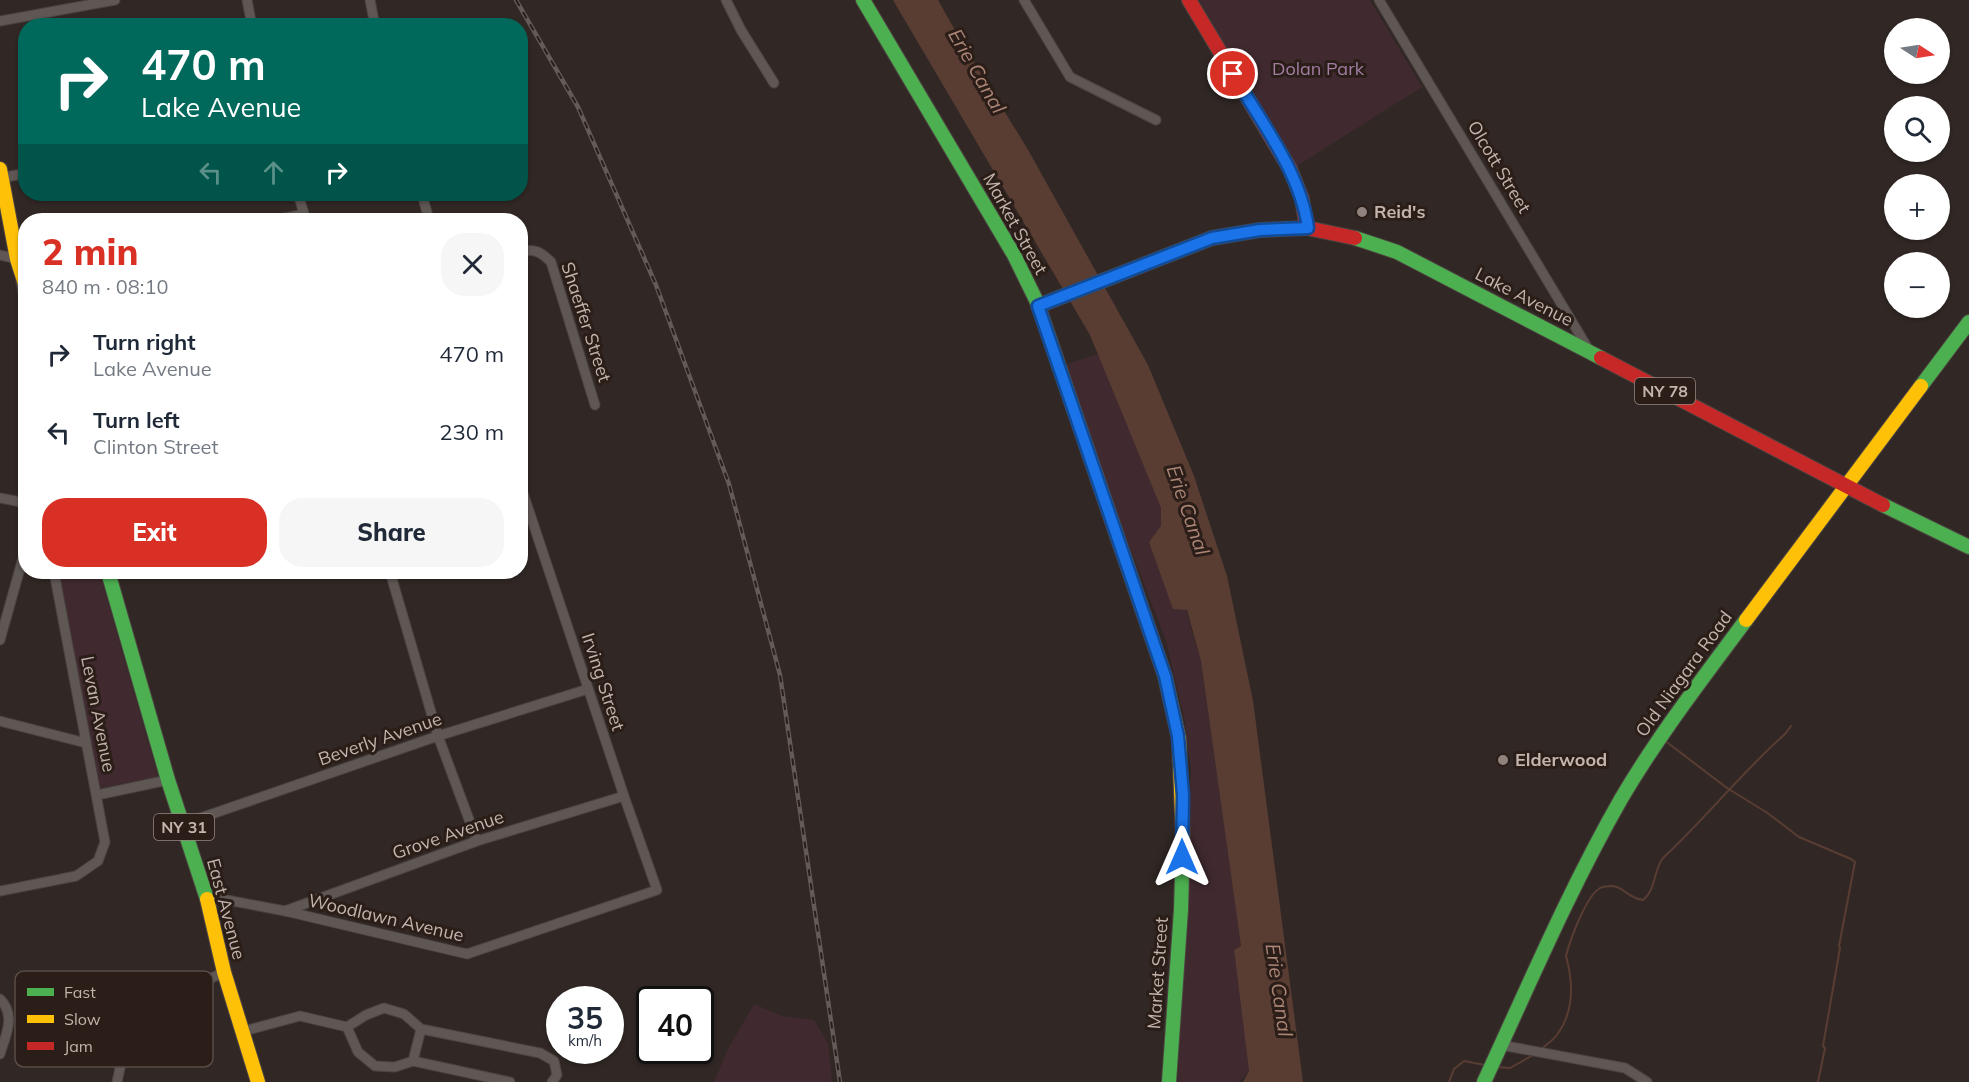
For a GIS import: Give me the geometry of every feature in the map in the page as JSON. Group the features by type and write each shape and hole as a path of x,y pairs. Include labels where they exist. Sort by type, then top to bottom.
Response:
{"main road":[{"name":"Market Street","path":"863,0 1014,255 1038,306 1165,676 1178,736 1183,795 1182,875 1169,1082"},
{"path":"1189,0 1290,169 1302,199 1308,228"},
{"path":"1,173 18,245"},
{"name":"Lake Avenue","path":"1038,306 1212,238 1233,233 1308,228 1346,234 1381,245 1590,351 1845,486 1969,547"},
{"name":"Old Niagara Road","path":"1484,1082 1600,838 1637,770 1678,711 1969,322"},
{"name":"East Avenue","path":"110,579 168,780 206,896 224,972 258,1082"}],"street":[{"path":"0,21 115,0"},
{"path":"247,0 250,18"},
{"path":"370,0 373,18"},
{"path":"726,0 741,30 774,83"},
{"path":"1024,0 1070,77 1156,120"},
{"name":"Olcott Street","path":"1379,0 1590,351"},
{"path":"1,173 18,173"},
{"name":"Shaeffer Street","path":"528,249 541,251 551,262 595,405"},
{"path":"0,255 18,258"},
{"path":"0,498 18,501"},
{"name":"Irving Street","path":"528,508 657,890"},
{"path":"0,640 18,576"},
{"name":"Levan Avenue","path":"0,891 76,876 98,861 105,842 55,579"},
{"path":"392,579 438,736 477,841"},
{"name":"Beverly Avenue","path":"183,824 438,736 588,689"},
{"path":"0,721 86,743"},
{"path":"97,795 168,780"},
{"name":"Grove Avenue","path":"285,911 477,841 624,796"},
{"name":"Woodlawn Avenue","path":"206,896 285,911 467,954 657,890"},
{"path":"213,977 224,972"},
{"path":"0,999 10,1016 0,1054"},
{"path":"244,1031 300,1016 347,1028 366,1015 384,1008 404,1014 421,1029 540,1053 554,1061 557,1075 552,1082"},
{"path":"347,1028 358,1052 375,1066 394,1067 413,1061 510,1082"},
{"path":"413,1061 421,1029"},
{"path":"1501,1045 1625,1068 1647,1082"},
{"path":"117,1082 120,1067"}],"green space":[{"name":"Dolan Park","path":"1199,0 1370,0 1422,87 1295,167"},
{"path":"1098,354 1161,508 1161,526 1201,661 1241,946 1234,951 1249,1071 1239,1082 1178,1082 1191,769 1184,717 1166,641 1062,366"},
{"path":"60,579 101,579 158,777 100,788"},
{"path":"754,1004 782,1016 814,1020 828,1043 832,1082 714,1082 727,1051"}],"water":[{"name":"Erie Canal","path":"893,0 938,0 1027,148 1148,365 1194,476 1227,576 1253,701 1303,1082 1243,1082 1249,1071 1234,950 1241,946 1201,661 1187,610 1173,609 1149,542 1161,526 1161,508 1090,335"}],"waterway":[{"path":"1541,1049 1556,1036 1566,1018 1571,998 1566,956 1579,919 1589,900 1606,886 1621,889 1643,900 1650,891 1663,858 1791,726"},
{"path":"1664,740 1727,788 1766,812 1799,837 1855,862 1839,946 1818,1082"},
{"path":"1496,1067 1510,1068 1535,1054"},
{"path":"1449,1082 1454,1069 1464,1061 1485,1065"}],"railway":[{"path":"516,0 526,18"},
{"path":"528,21 578,107 656,285 729,484 780,675 840,1082"}],"traffic: fast":[{"path":"863,0 1014,255 1037,302 1091,460"},
{"path":"1038,306 1212,238 1260,230 1307,228"},
{"path":"1355,238 1397,252 1601,358"},
{"path":"1921,386 1969,322"},
{"path":"1883,505 1969,547"},
{"path":"110,579 168,780 207,899"},
{"path":"1484,1082 1566,903 1621,799 1665,730 1746,620"},
{"path":"1169,1082 1181,910 1183,840"}],"traffic: slow":[{"path":"0,169 18,262"},
{"path":"1746,620 1921,386"},
{"path":"1091,460 1165,676 1179,739 1183,840"},
{"path":"207,899 224,972 258,1082"}],"traffic: jam":[{"path":"1189,0 1290,169 1302,199 1307,228 1355,238"},
{"path":"1601,358 1883,505"}],"place":[{"name":"Reid's","path":"1362,212"},
{"name":"Elderwood","path":"1503,760"}],"route":[{"path":"1182,857 1183,795 1178,736 1165,676 1038,306 1212,238 1260,230 1308,228 1302,199 1290,169 1233,74"}]}
